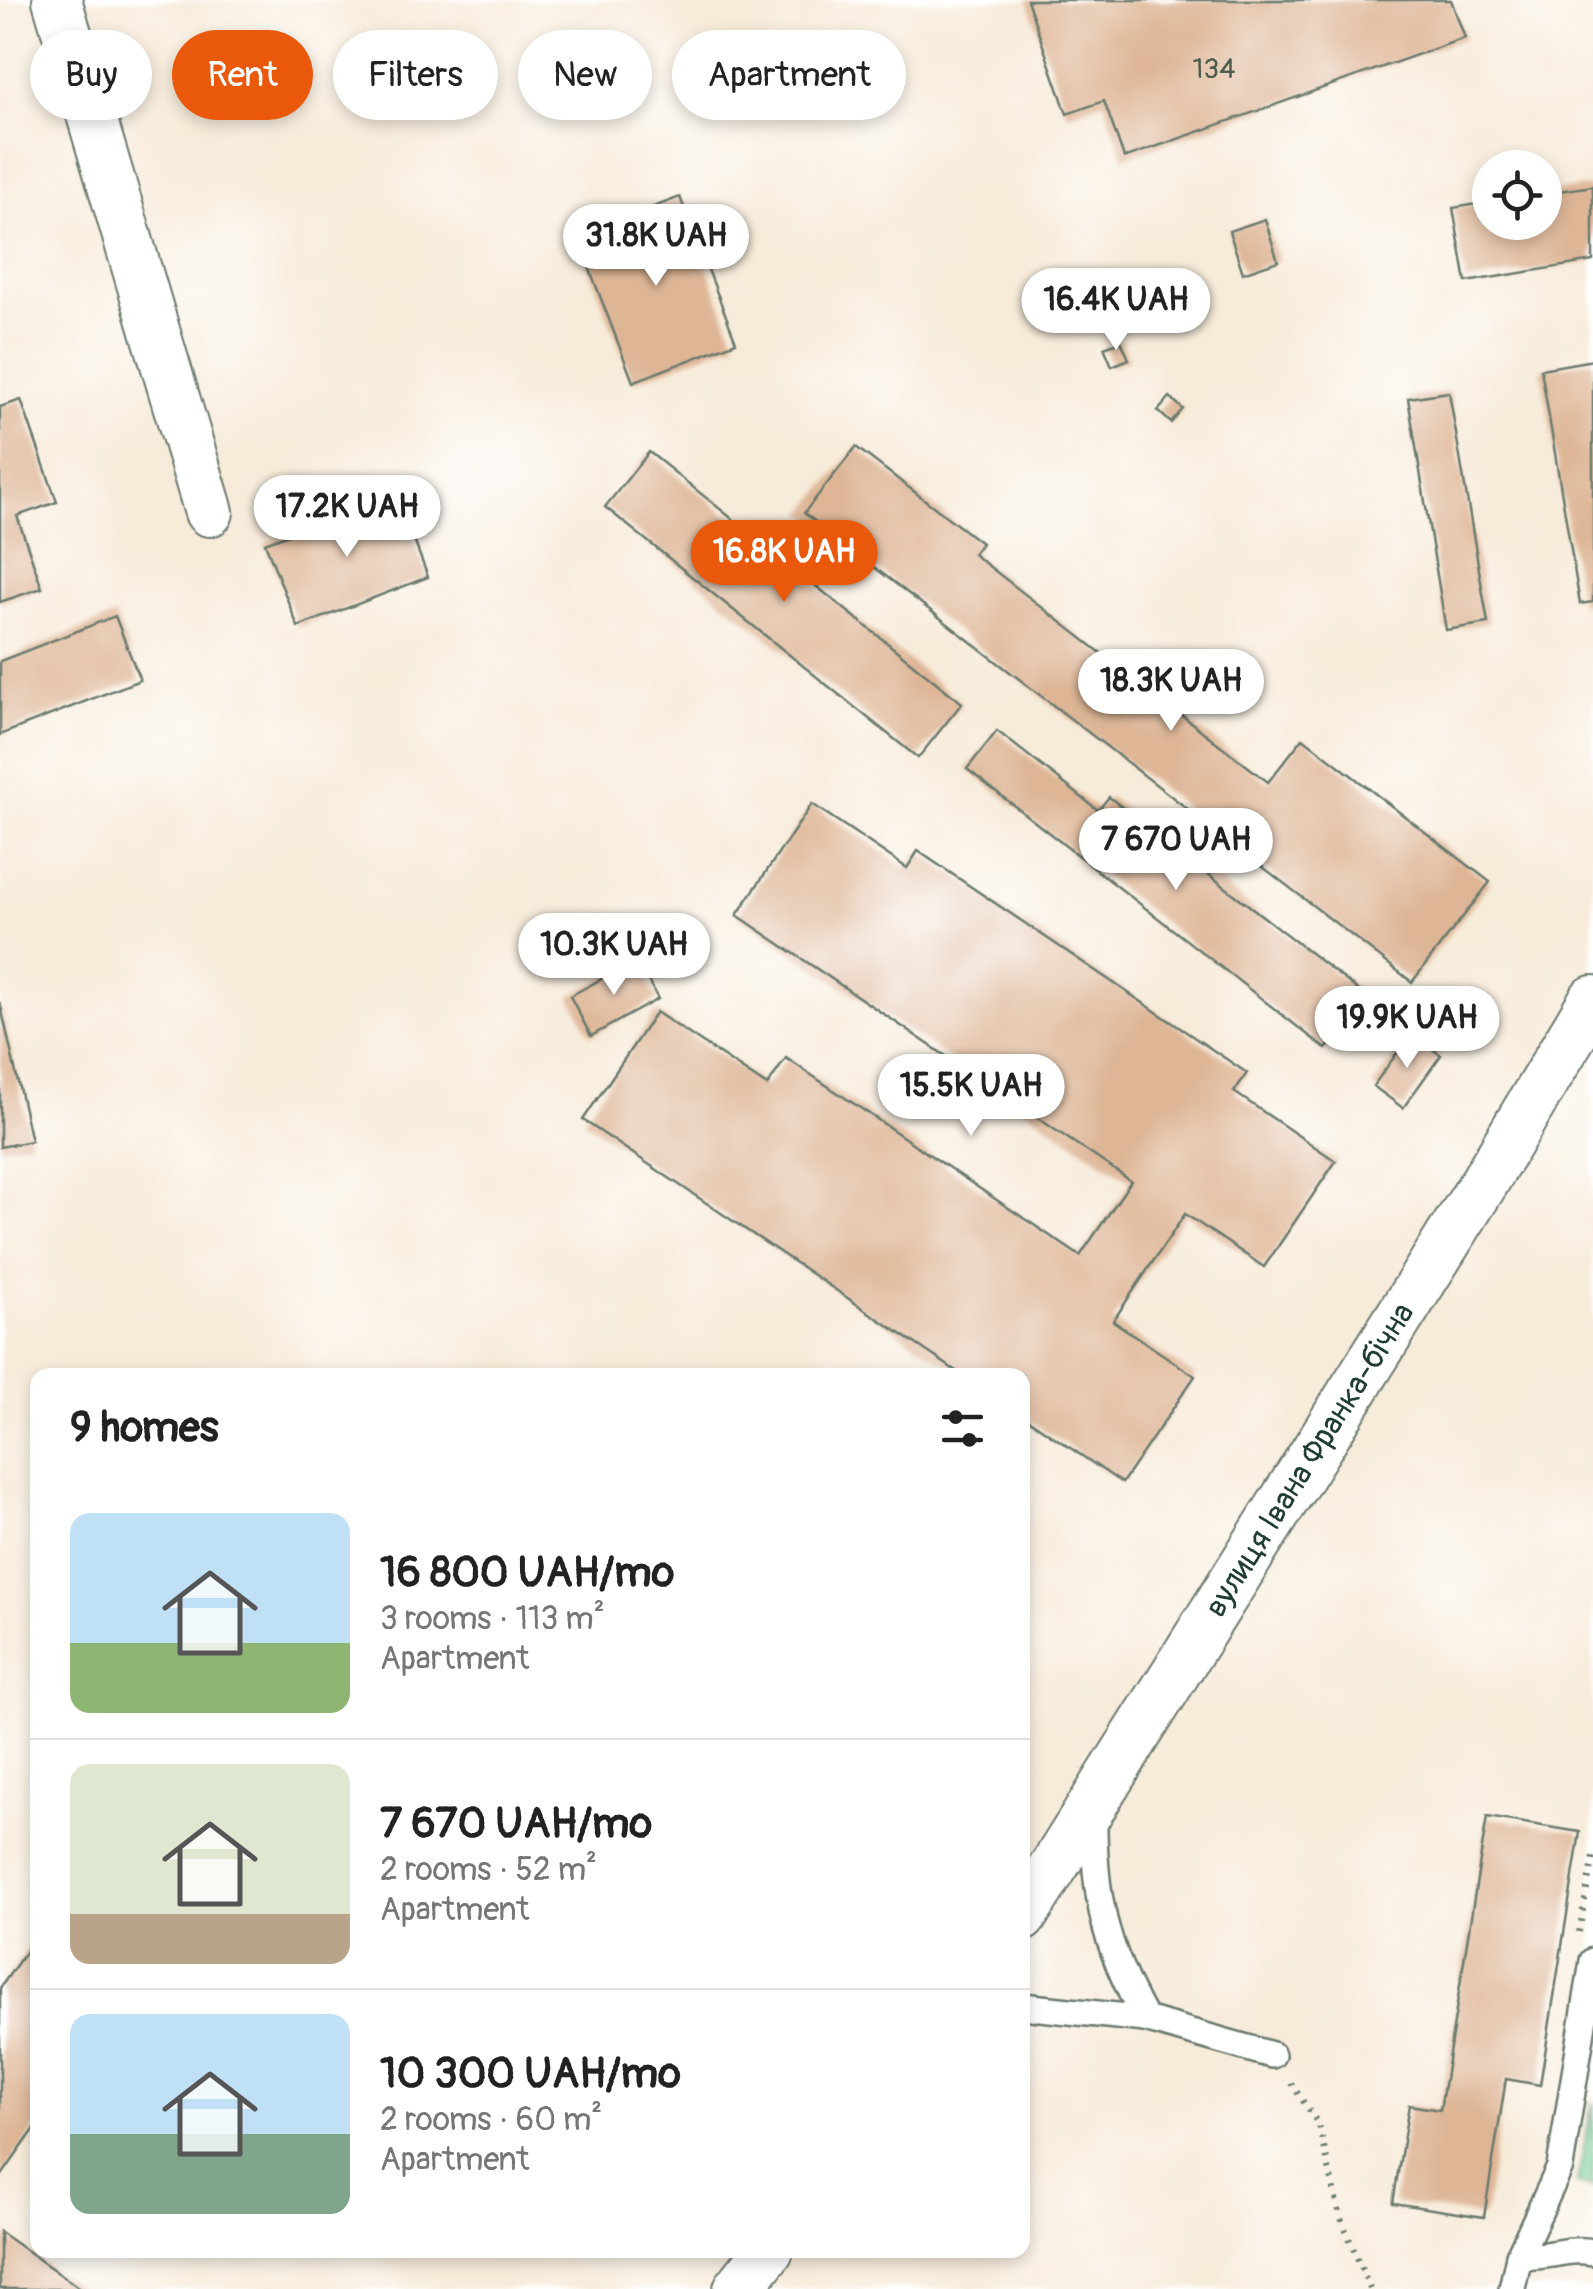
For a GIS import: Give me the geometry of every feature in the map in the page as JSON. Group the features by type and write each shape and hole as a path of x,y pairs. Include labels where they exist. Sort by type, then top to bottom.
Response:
{"street":[{"path":"57,0 209,512"},
{"name":"вулиця Івана Франка-бічна","path":"1030,1904 1485,1182 1593,1000"},
{"path":"738,2289 762,2258"}],"lane":[{"path":"1094,1803 1093,1878 1115,1964 1145,2019"},
{"path":"1512,2289 1518,2256 1560,2167 1593,1961"},
{"path":"1030,2007 1145,2019 1272,2055"},
{"path":"1518,2256 1539,2258 1574,2248 1593,2252"}],"path":[{"path":"1272,2055 1320,2125 1340,2216 1371,2289"}],"green space":[{"path":"1593,2102 1593,2187 1577,2183"}],"building":[{"path":"1027,0 1451,0 1465,38 1124,158 1104,101 1067,114"},
{"path":"1593,186 1593,261 1466,282 1453,208 1472,205 1472,240 1562,240 1562,191"},
{"path":"680,197 736,342 633,382 577,236"},
{"path":"1265,219 1278,261 1243,273 1229,231"},
{"path":"1121,341 1129,359 1112,366 1104,347"},
{"path":"1593,360 1593,602 1580,604 1541,369"},
{"path":"1449,392 1488,623 1446,630 1408,398"},
{"path":"1170,397 1183,409 1171,423 1158,411"},
{"path":"21,400 57,502 17,516 42,588 0,602 0,407"},
{"path":"856,447 981,543 973,554 1268,782 1303,738 1490,882 1412,982 804,513"},
{"path":"649,452 962,703 918,758 605,507"},
{"path":"396,493 428,577 298,627 265,543"},
{"path":"115,616 140,680 0,735 0,661"},
{"path":"997,731 1098,810 1109,797 1367,997 1326,1049 967,769"},
{"path":"812,804 907,868 918,851 1247,1073 1234,1092 1336,1161 1264,1267 1185,1214 1113,1321 1195,1376 1122,1483 1030,1420 1030,1368 952,1368 583,1120 656,1012 767,1086 786,1058 1080,1256 1131,1181 737,915"},
{"path":"637,960 658,999 591,1036 570,996"},
{"path":"0,1002 31,1141 0,1147"},
{"path":"1411,1034 1441,1055 1403,1108 1373,1086"},
{"path":"1487,1817 1580,1832 1540,2085 1506,2079 1484,2217 1393,2203 1409,2105 1440,2110"},
{"path":"30,1945 30,2135 0,2178 0,1988"},
{"path":"0,2232 30,2253 30,2258 37,2258 81,2289 0,2289"}]}
